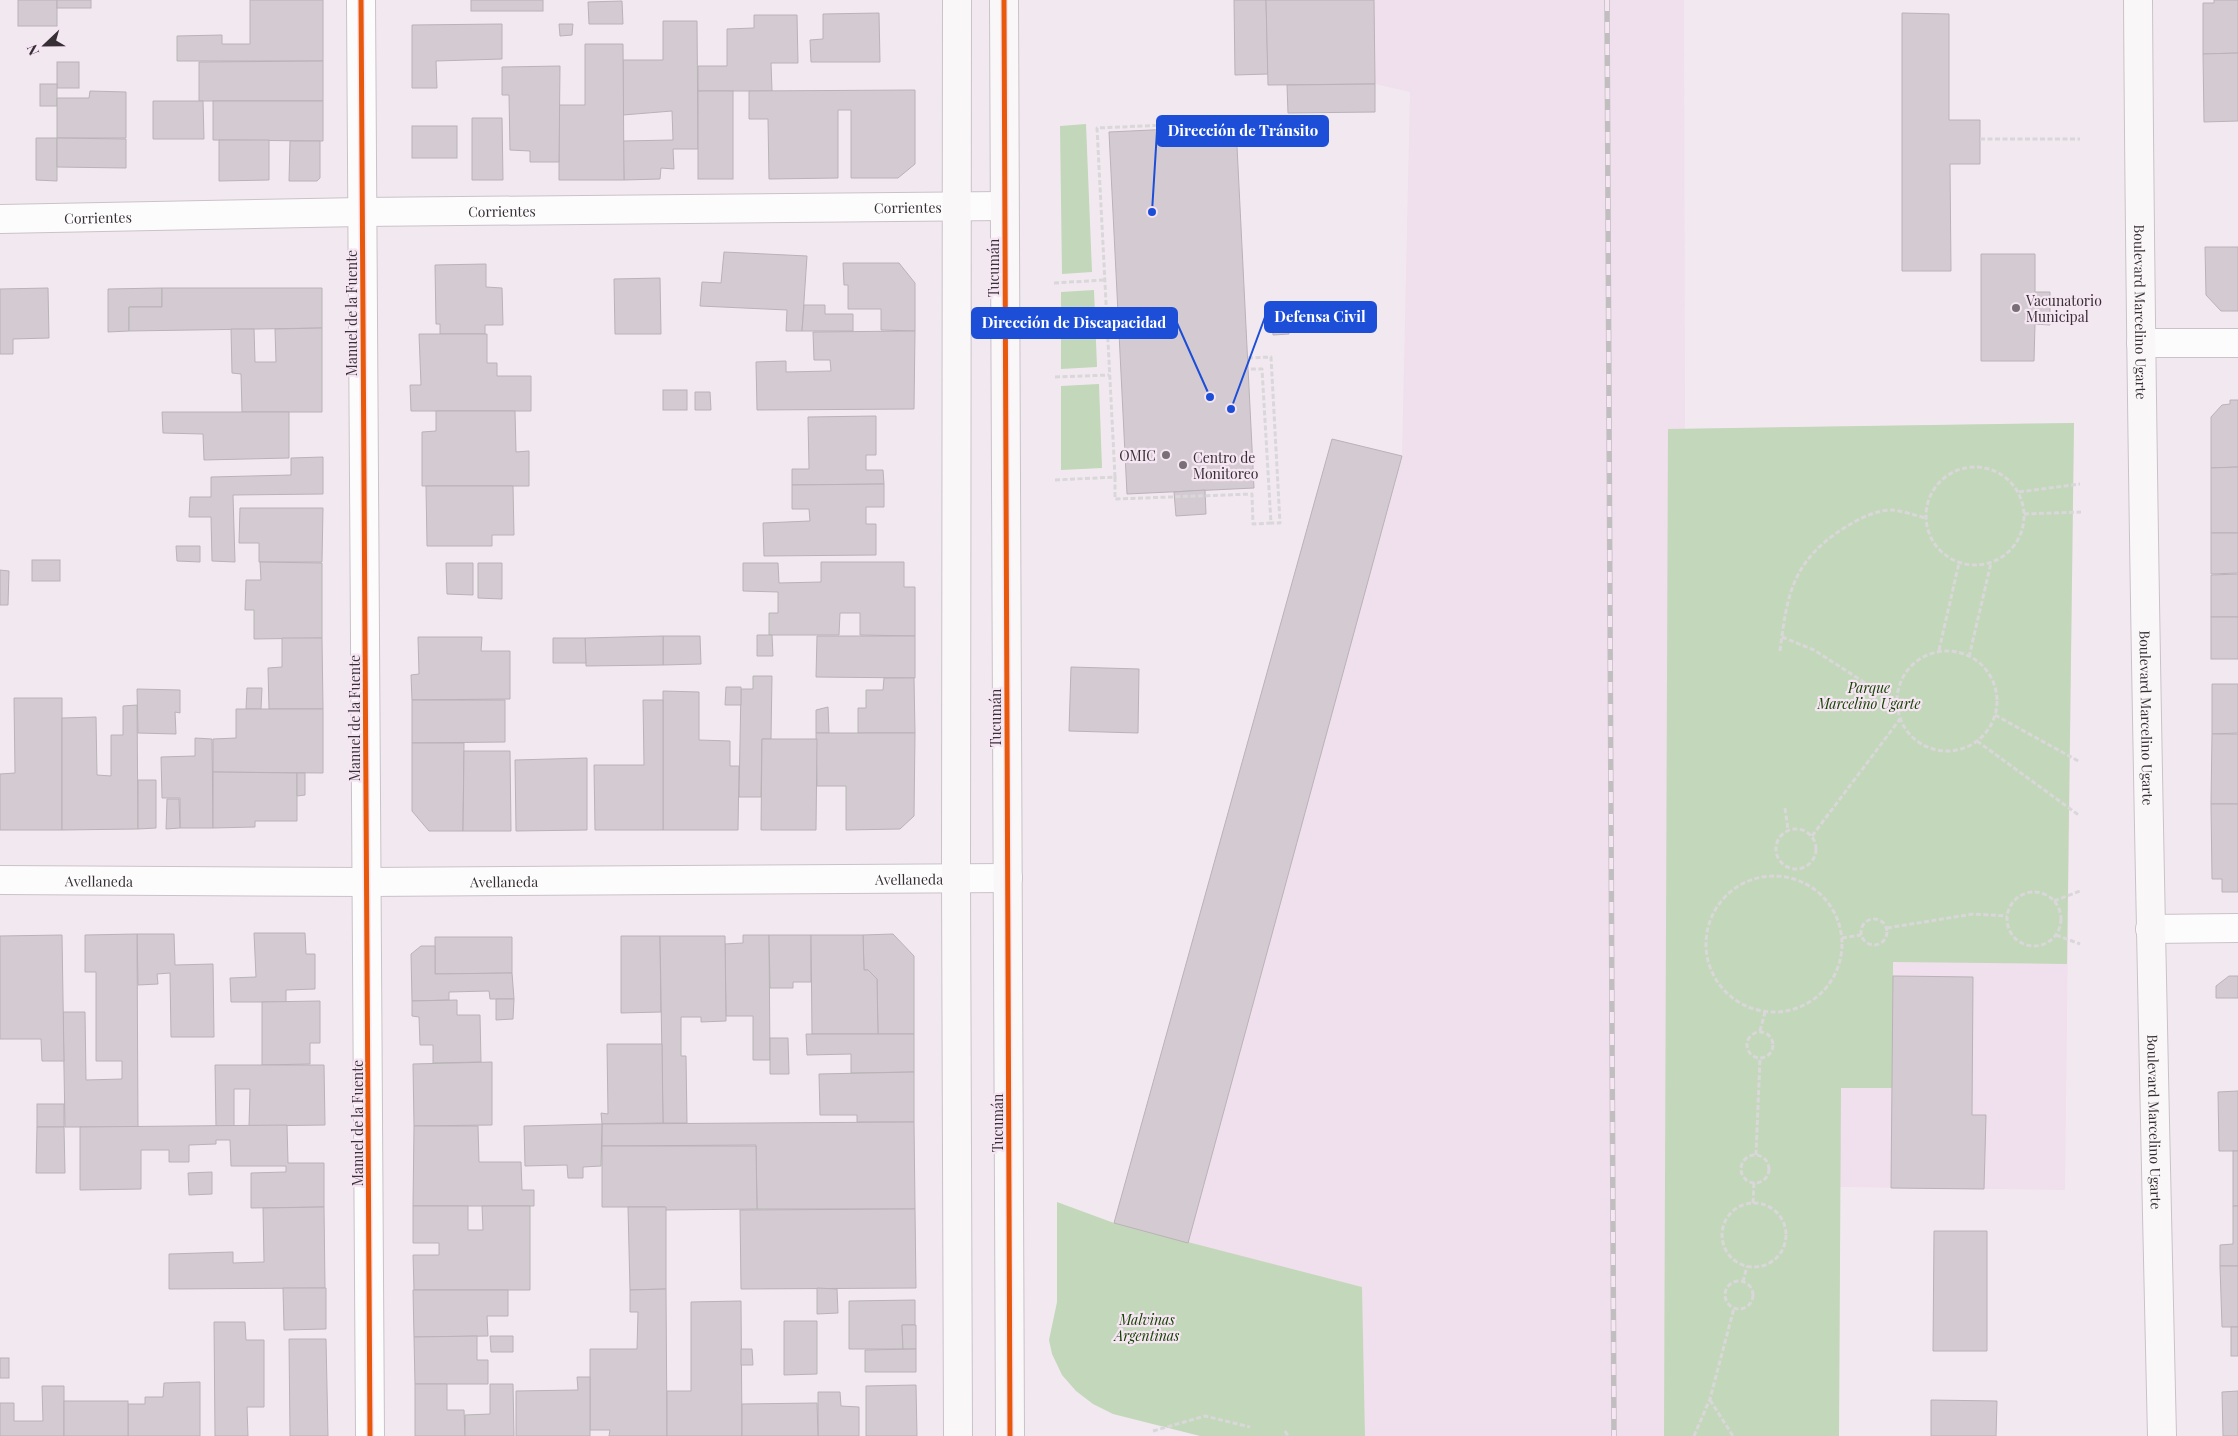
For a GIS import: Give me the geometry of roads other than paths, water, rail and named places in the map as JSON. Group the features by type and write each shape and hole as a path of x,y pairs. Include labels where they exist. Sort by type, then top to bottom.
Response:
{"street":[{"name":"Manuel de la Fuente","path":"361,0 370,1436"},
{"path":"957,0 956,879 958,1436"},
{"name":"Tucumán","path":"1004,0 1010,1436"},
{"name":"Boulevard Marcelino Ugarte","path":"2138,0 2150,929 2162,1436"},
{"name":"Corrientes","path":"0,219 362,212 1004,206"},
{"path":"2141,343 2238,343"},
{"name":"Avellaneda","path":"0,880 367,882 1008,878"},
{"path":"2150,929 2238,928"}],"railway":[{"path":"1607,0 1614,1436"}],"place":[{"name":"Dirección de Tránsito","path":"1152,212"},
{"name":"Vacunatorio Municipal","path":"2016,308"},
{"name":"Dirección de Discapacidad","path":"1210,397"},
{"name":"Defensa Civil","path":"1231,409"},
{"name":"OMIC","path":"1166,455"},
{"name":"Centro de Monitoreo","path":"1183,465"}],"park label":[{"name":"Parque Marcelino Ugarte","path":"1869,696"},
{"name":"Malvinas Argentinas","path":"1147,1328"}]}
